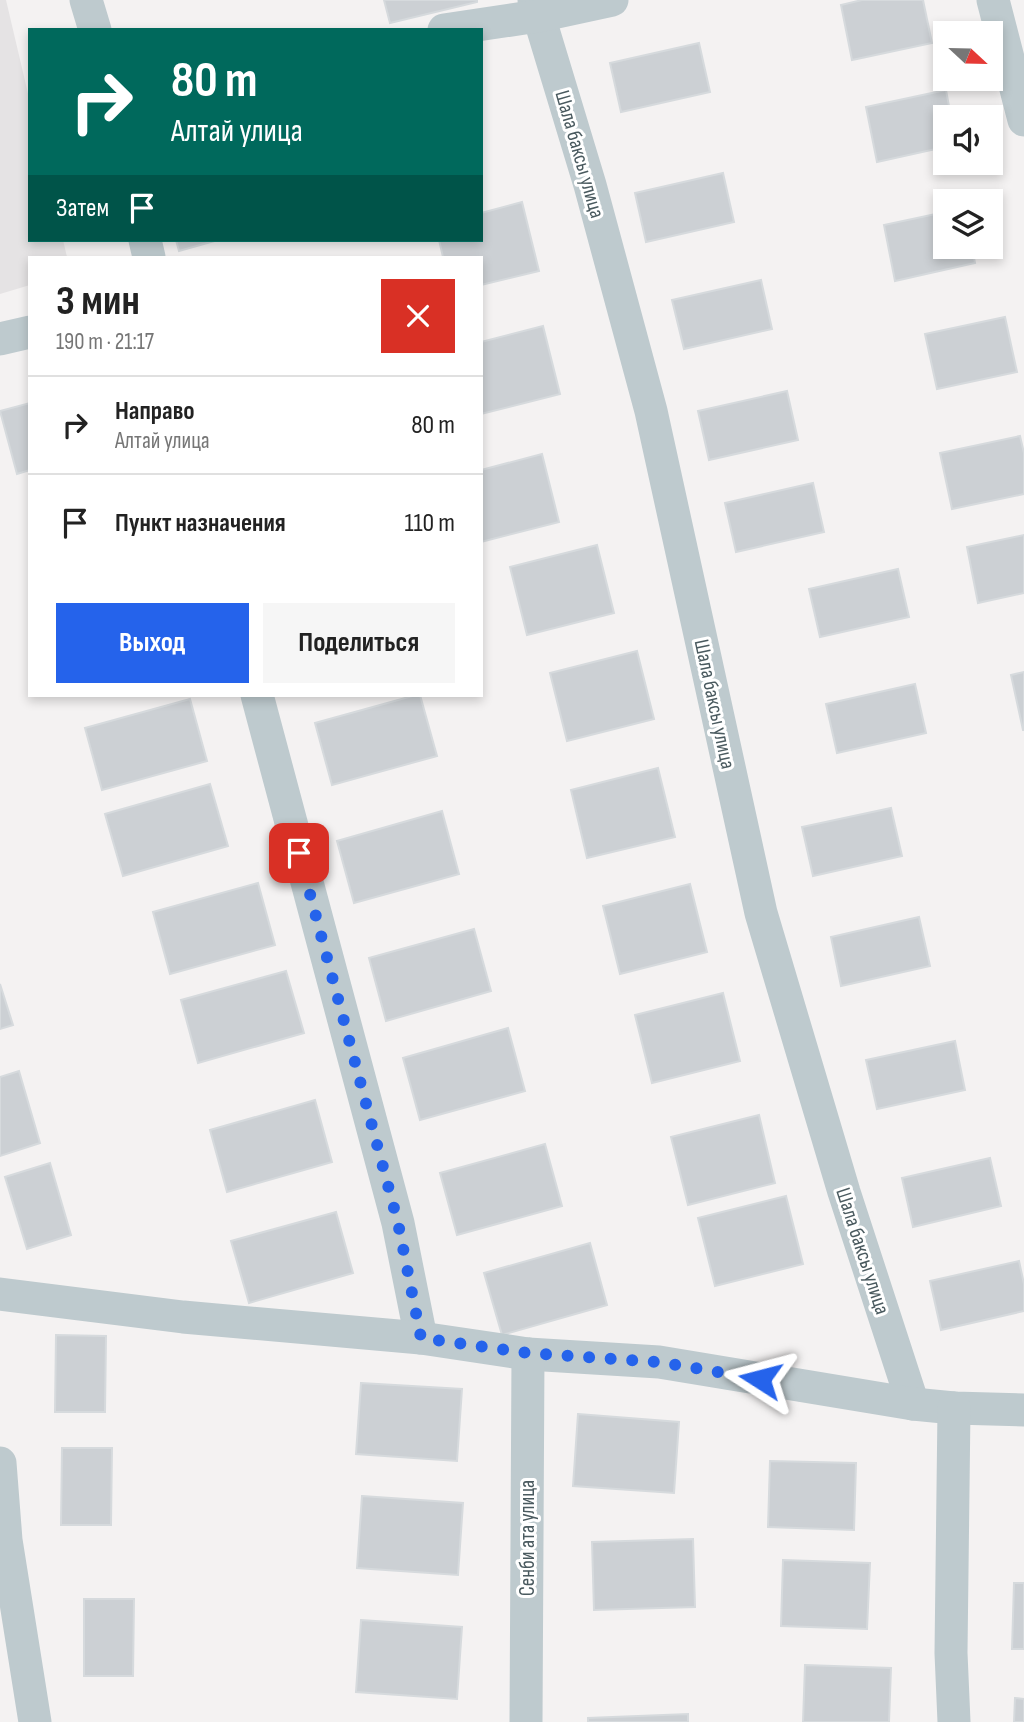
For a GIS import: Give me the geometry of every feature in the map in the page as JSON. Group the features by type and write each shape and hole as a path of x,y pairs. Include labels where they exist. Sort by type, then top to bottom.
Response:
{"street":[{"path":"86,0 94,28"},
{"path":"452,28 536,8 612,0"},
{"path":"993,0 1024,120"},
{"name":"Шала баксы улица","path":"536,8 590,185 651,411 761,913 844,1192 913,1404"},
{"path":"0,339 28,332"},
{"path":"258,697 398,1223 421,1338"},
{"path":"0,1294 183,1317 421,1338 528,1353 659,1362 913,1404 1024,1410"},
{"name":"Сенби ата улица","path":"526,1722 528,1353"},
{"path":"954,1408 951,1653 954,1722"},
{"path":"0,1463 6,1540 35,1722"}],"shaded area":[{"path":"0,0 6,0 28,94 28,242 63,242 67,256 28,256 28,286 0,294"}],"building":[{"path":"384,0 477,0 477,2 390,23"},
{"path":"862,0 923,0 932,43 852,60 841,5"},
{"path":"699,43 710,92 621,112 610,63"},
{"path":"941,91 946,91 949,105 933,105 933,150 877,162 866,107"},
{"path":"723,173 734,222 646,242 635,193"},
{"path":"522,202 539,271 483,285 483,256 443,256 439,242 483,242 483,212"},
{"path":"933,215 933,259 974,259 975,263 895,281 884,225"},
{"path":"177,242 211,242 179,251"},
{"path":"761,280 772,329 684,349 672,300"},
{"path":"1005,317 1017,372 937,389 925,334"},
{"path":"543,326 560,394 483,413 483,341"},
{"path":"787,391 798,440 709,460 698,411"},
{"path":"28,404 28,471 17,474 0,411"},
{"path":"1020,436 1024,453 1024,494 952,509 940,453"},
{"path":"542,454 559,522 483,541 483,469"},
{"path":"813,483 824,532 736,552 725,503"},
{"path":"1024,535 1024,593 978,603 967,547"},
{"path":"597,545 614,613 527,635 510,567"},
{"path":"898,569 909,617 820,637 809,589"},
{"path":"637,651 654,719 567,741 550,673"},
{"path":"1024,672 1024,730 1023,730 1011,675"},
{"path":"915,684 926,733 837,753 826,704"},
{"path":"409,697 421,697 437,756 332,785 315,723"},
{"path":"190,699 207,761 102,790 85,728"},
{"path":"658,768 675,837 587,858 571,790"},
{"path":"210,784 228,846 123,876 105,814"},
{"path":"891,808 902,856 813,876 802,827"},
{"path":"442,811 459,874 354,903 337,841"},
{"path":"258,883 275,945 170,974 153,912"},
{"path":"690,884 707,952 620,974 603,906"},
{"path":"919,917 930,966 841,986 831,937"},
{"path":"474,929 491,991 386,1021 369,958"},
{"path":"286,971 304,1033 198,1063 181,1000"},
{"path":"0,984 13,1025 0,1029"},
{"path":"723,993 740,1061 652,1083 635,1015"},
{"path":"508,1028 525,1091 420,1120 403,1058"},
{"path":"955,1041 965,1090 877,1109 866,1060"},
{"path":"19,1071 40,1143 0,1156 0,1077"},
{"path":"315,1100 332,1162 227,1192 210,1130"},
{"path":"759,1115 775,1183 688,1205 671,1137"},
{"path":"545,1144 562,1206 457,1235 440,1173"},
{"path":"990,1158 1001,1206 913,1227 902,1178"},
{"path":"50,1163 71,1235 27,1249 5,1177"},
{"path":"786,1196 803,1264 715,1286 698,1218"},
{"path":"336,1212 353,1273 249,1303 231,1241"},
{"path":"590,1243 607,1305 502,1335 484,1273"},
{"path":"1019,1261 1024,1284 1024,1311 941,1330 930,1281"},
{"path":"56,1335 106,1336 105,1412 55,1412"},
{"path":"361,1383 462,1389 457,1461 356,1454"},
{"path":"578,1414 679,1422 674,1493 573,1486"},
{"path":"62,1448 112,1448 111,1525 61,1525"},
{"path":"770,1461 856,1463 854,1530 768,1527"},
{"path":"362,1496 463,1503 458,1575 357,1568"},
{"path":"693,1539 695,1607 594,1610 592,1542"},
{"path":"783,1560 870,1563 867,1629 781,1626"},
{"path":"1014,1583 1024,1583 1024,1649 1012,1649"},
{"path":"84,1599 134,1599 133,1676 84,1676"},
{"path":"361,1620 462,1627 457,1699 356,1692"},
{"path":"805,1665 891,1668 889,1722 803,1722"},
{"path":"1015,1698 1024,1699 1024,1722 1014,1722"},
{"path":"688,1714 688,1722 588,1722 588,1718"}],"route":[{"path":"299,853 398,1223 421,1338 528,1353 659,1362 760,1379"}]}
